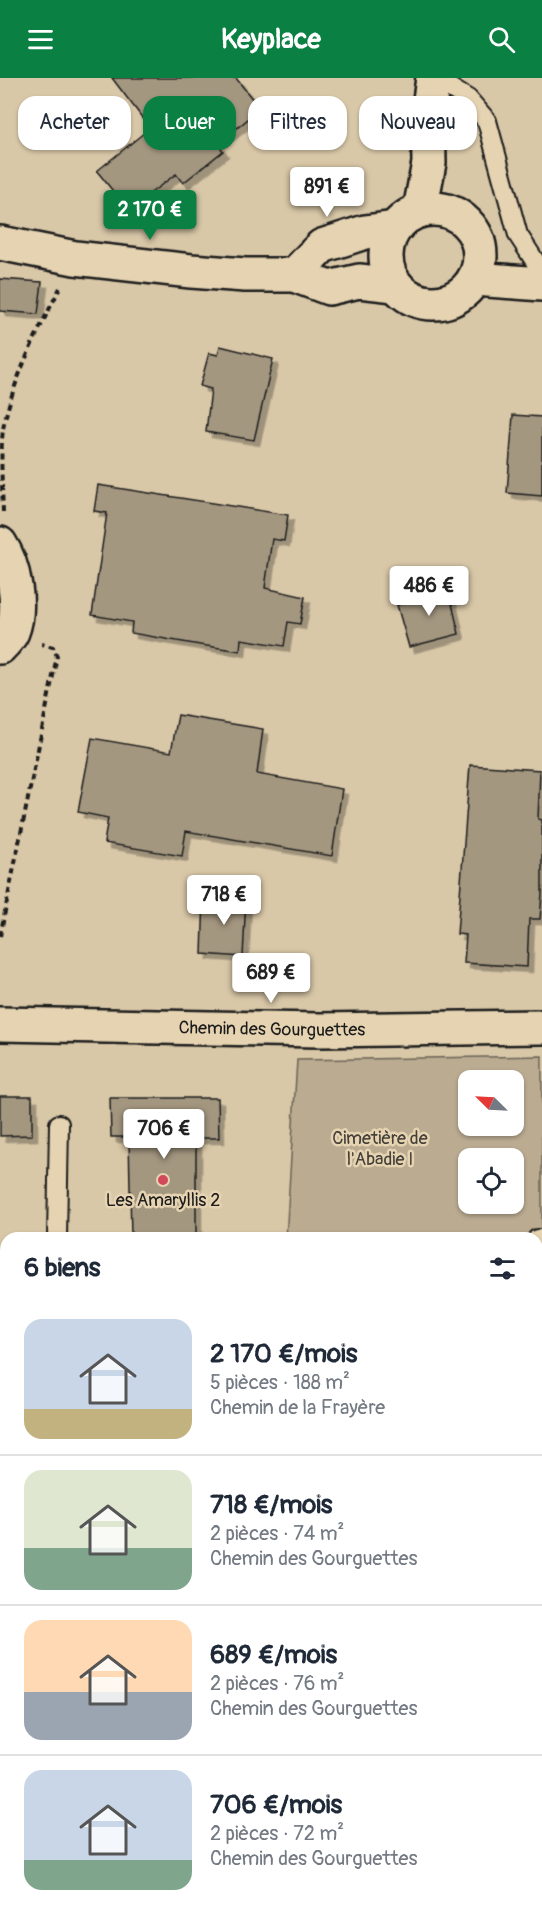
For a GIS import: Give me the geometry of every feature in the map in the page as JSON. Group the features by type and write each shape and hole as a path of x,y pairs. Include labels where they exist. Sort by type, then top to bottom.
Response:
{"street":[{"path":"294,274 322,246 408,219 448,211 460,217 477,238 480,252 474,279 466,290 443,303 417,301 395,285 388,272 385,256 388,241 408,219 429,163 428,115 434,78"},
{"path":"0,243 75,258 191,271 245,275 294,274 329,288 359,281 395,285"},
{"path":"474,279 542,284"},
{"path":"0,647 12,633 16,597 10,559 2,533"},
{"name":"Chemin des Gourguettes","path":"0,1024 320,1030 542,1027"}],"lane":[{"path":"434,78 468,99 488,121 518,235 542,272"},
{"path":"57,1232 59,1124"}],"path":[{"path":"2,533 0,458 3,429 26,357 75,258"},
{"path":"0,936 57,656 54,647"}],"green space":[{"name":"Cimetière de l'Abadie I","path":"542,1056 542,1232 286,1232 297,1060"}],"building":[{"path":"112,78 236,78 250,96 248,96 248,119 236,129 236,96 143,96 143,119 131,103 131,96 126,96"},
{"path":"143,134 143,150 223,151 183,183 176,174 128,210 97,171 123,150 131,150 131,143"},
{"path":"0,279 42,282 38,314 0,311"},
{"path":"220,346 273,359 254,440 206,432 211,389 200,386 209,353 218,355"},
{"path":"513,415 542,417 542,496 507,493"},
{"path":"98,485 288,515 284,541 272,539 265,588 305,597 300,624 288,622 284,646 241,639 240,651 200,645 131,633 132,622 92,615 107,513 94,511"},
{"path":"448,586 459,634 409,647 397,605 423,598 421,592"},
{"path":"178,715 263,729 257,774 342,789 332,856 186,831 182,856 104,843 108,818 78,812 92,738 171,752"},
{"path":"470,765 540,770 538,819 542,820 542,893 540,919 529,919 527,967 464,963 466,935 457,934"},
{"path":"204,897 246,898 243,957 202,954"},
{"path":"0,1096 32,1096 32,1135 0,1136"},
{"name":"Les Amaryllis 2","path":"110,1098 218,1098 219,1138 196,1138 196,1232 131,1232 129,1137 111,1137"}],"place":[{"name":"Les Amaryllis 2","path":"163,1180"}]}
